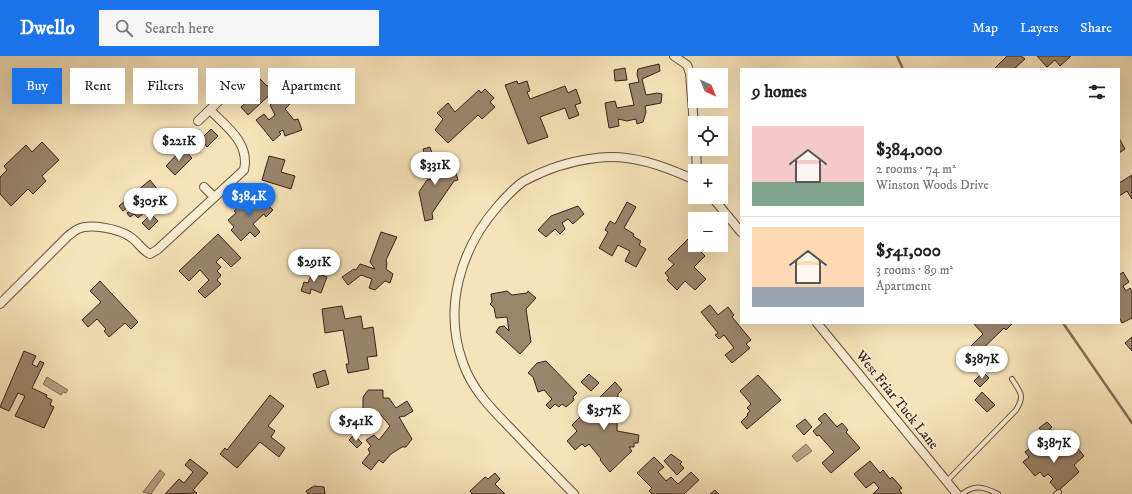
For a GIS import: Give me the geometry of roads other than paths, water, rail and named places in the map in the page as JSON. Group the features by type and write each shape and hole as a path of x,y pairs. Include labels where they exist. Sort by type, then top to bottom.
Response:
{"street":[{"path":"674,56 687,65 690,73 693,116"},
{"path":"198,121 216,104"},
{"path":"0,304 63,241 79,228 90,226 105,227 130,236 145,252 150,254 157,250 244,170 246,160 244,149 238,138 210,110"},
{"path":"574,494 476,392 463,364 456,341 455,299 464,259 485,221 523,182 561,165 597,157 631,158 663,166 688,177"},
{"path":"204,187 214,197"},
{"path":"718,204 740,231"},
{"name":"West Friar Tuck Lane","path":"818,324 957,494"}],"lane":[{"path":"947,482 1016,410 1022,401 1021,392 1012,379"},
{"path":"962,494 969,488 978,486 998,494"}],"waterway":[{"path":"897,56 903,68"},
{"path":"1064,324 1132,423"}]}
